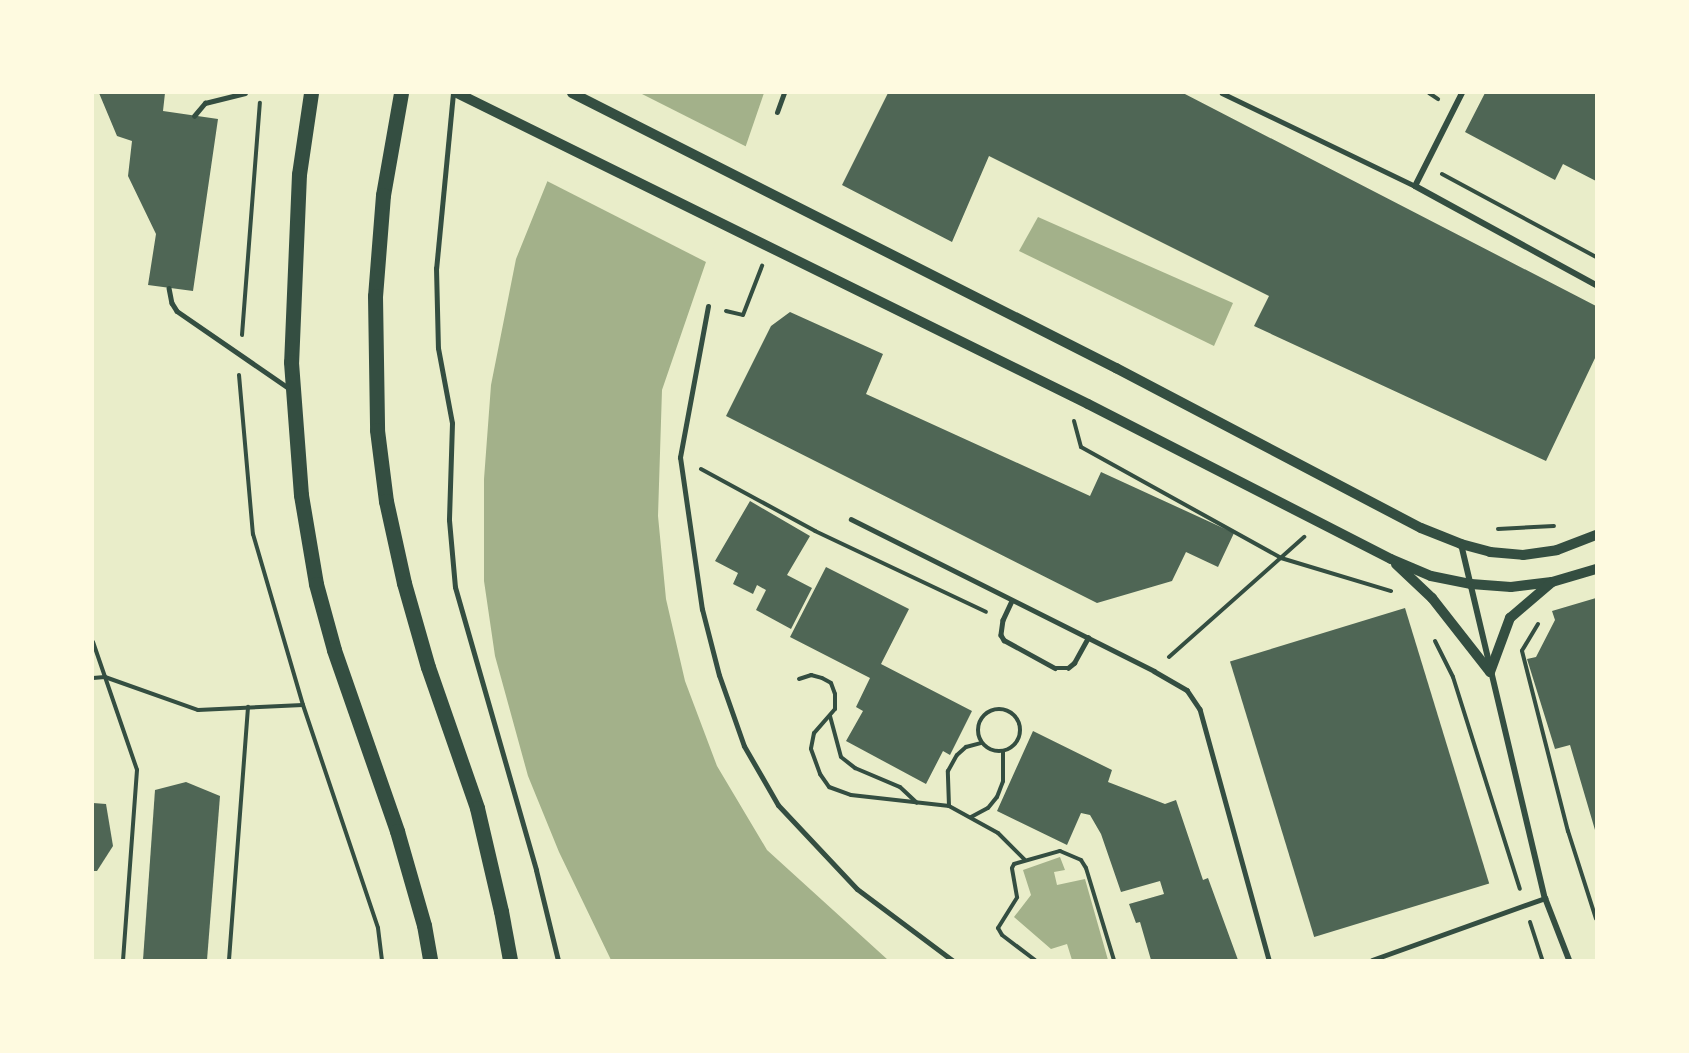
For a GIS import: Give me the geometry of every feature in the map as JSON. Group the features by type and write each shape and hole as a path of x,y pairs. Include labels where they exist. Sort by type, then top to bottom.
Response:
{"main road":[{"path":"311,93 299,174 291,362 301,495 316,584 334,650 397,831 424,925 430,960"},
{"path":"401,93 383,195 375,296 377,430 386,501 404,583 428,666 477,808 510,960"}],"street":[{"path":"453,93 436,268 438,348 452,423 449,520 455,587 536,870 558,960"},
{"path":"458,93 551,137 1066,395 1318,524 1431,576 1471,584 1511,587 1552,582 1596,569"},
{"path":"572,93 1078,350 1421,528 1461,544 1490,552 1523,555 1557,550 1596,535"},
{"path":"777,112 784,93"},
{"path":"1462,93 1415,186 1596,285"},
{"path":"708,306 680,457 702,609 719,675 744,746 778,805 857,889 952,960"},
{"path":"1461,544 1545,898 1569,960"},
{"path":"1391,559 1432,598 1490,672"},
{"path":"1490,672 1510,618 1552,582"}],"lane":[{"path":"194,116 205,103 245,93"},
{"path":"1222,93 1415,186"},
{"path":"169,288 172,303 177,311 292,391"},
{"path":"851,519 1154,671 1187,690 1200,709 1269,960"},
{"path":"1012,601 1000,630 1004,640 1054,668 1068,668 1074,663 1088,638"},
{"path":"1372,960 1545,898"}],"path":[{"path":"260,93 239,389 253,534 303,705 378,928 382,960"},
{"path":"1442,174 1596,257"},
{"path":"708,306 743,315 769,247"},
{"path":"1066,395 1081,447 1281,558 1395,592"},
{"path":"680,457 815,531 1003,620"},
{"path":"1154,671 1318,524"},
{"path":"1490,528 1558,526"},
{"path":"1540,622 1522,651 1568,831 1596,919"},
{"path":"1433,636 1453,677 1542,960"},
{"path":"93,642 137,770 123,960"},
{"path":"799,679 811,675 831,683 835,694 835,708 814,734 811,749 820,774 830,787 851,795 949,806 998,833 1024,859"},
{"path":"93,678 105,677 198,710 303,705"},
{"path":"229,960 248,708"},
{"path":"1001,708 1012,712 1020,722 1020,735 1014,746 1003,751 991,750 981,743 977,731 980,719 988,710 1001,708"},
{"path":"830,716 841,757 855,768 900,787 917,804"},
{"path":"949,806 948,779 952,763 966,747 981,743"},
{"path":"971,817 988,808 997,797 1003,781 1003,751"},
{"path":"1035,960 1002,935 998,928 1017,897 1012,868 1024,859 1060,851 1081,860 1086,868 1114,960"}],"shaded area":[{"path":"583,93 764,93 662,390 658,516 666,599 685,681 717,766 767,850 888,960 611,960 559,852 528,776 495,656 484,581 484,479 491,385 516,259"},
{"path":"1038,217 1233,303 1214,346 1019,251"},
{"path":"1060,857 1065,870 1054,872 1057,885 1085,879 1108,960 1072,960 1067,944 1051,949 1014,917 1031,895 1023,870"}],"pier":[{"path":"580,93 640,93 749,148 708,263 545,180"}],"building":[{"path":"99,93 165,93 163,111 218,119 193,291 148,285 156,234 128,176 132,141 117,136"},
{"path":"888,93 1183,93 1596,306 1596,356 1546,461 1254,326 1269,296 989,156 952,242 842,185"},
{"path":"1485,93 1596,93 1596,181 1563,164 1555,180 1465,132"},
{"path":"790,312 883,354 866,394 1090,496 1101,472 1234,533 1218,567 1186,552 1172,581 1097,603 726,416 771,326"},
{"path":"750,501 810,536 787,575 812,588 791,629 756,610 766,590 757,585 753,594 733,584 738,573 715,561"},
{"path":"826,567 909,609 881,664 972,711 950,755 943,751 926,784 846,741 863,711 856,707 870,678 790,637"},
{"path":"1596,598 1595,830 1570,745 1555,749 1527,659 1536,657 1555,620 1552,611"},
{"path":"1405,608 1489,883 1314,937 1230,662"},
{"path":"1033,731 1112,770 1108,782 1165,804 1176,800 1203,880 1208,878 1238,960 1151,960 1140,922 1136,923 1129,904 1164,894 1160,881 1121,892 1101,834 1090,815 1081,813 1067,845 997,811"},
{"path":"186,782 220,796 207,960 143,960 155,790"},
{"path":"93,803 106,804 113,846 97,871 93,871"}]}
